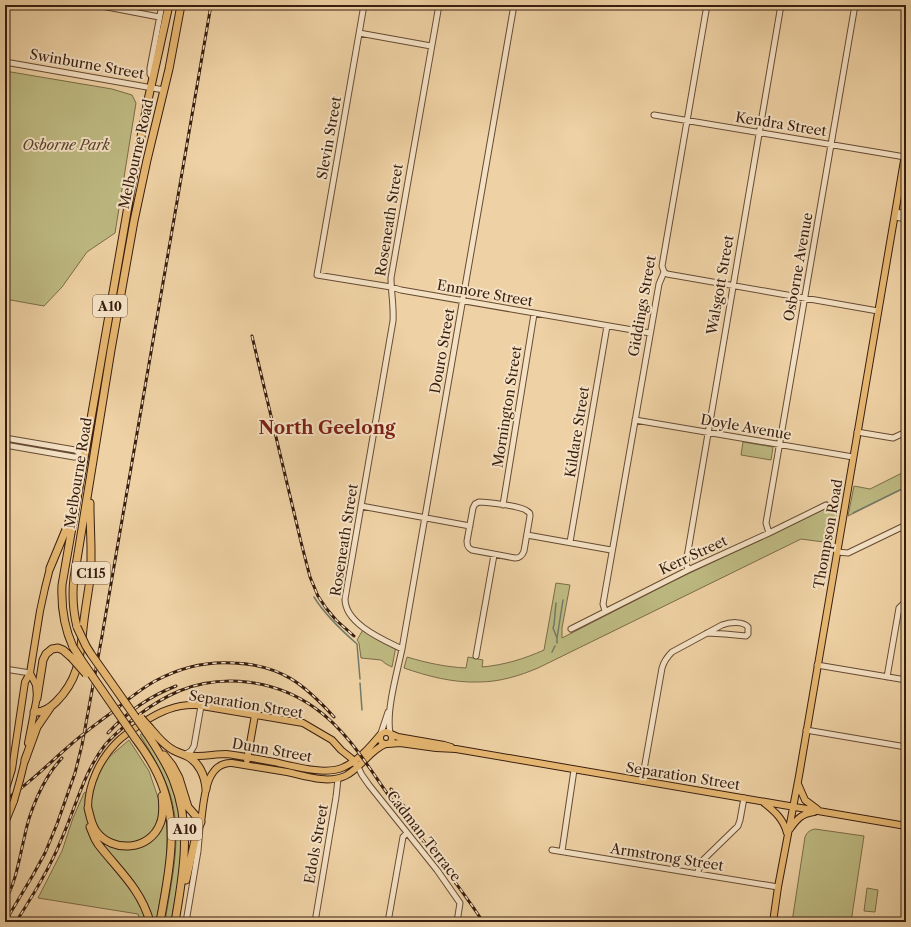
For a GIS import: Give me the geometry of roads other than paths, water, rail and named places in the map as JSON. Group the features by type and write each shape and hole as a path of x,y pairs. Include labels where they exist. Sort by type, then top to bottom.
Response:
{"highway":[{"name":"Melbourne Road","path":"160,922 170,866 172,840 169,808 158,774 150,760 74,647 65,625 61,595 131,189 169,5"},
{"name":"Melbourne Road","path":"148,730 120,696 86,646 77,627 73,610 72,591 111,350 137,202 164,90 182,5"},
{"path":"84,456 94,458"},
{"name":"C115","path":"25,760 37,728 73,679 78,664 91,572 91,477"},
{"name":"C115","path":"50,568 75,508"},
{"name":"C115","path":"37,698 43,660 46,654 52,649 58,648 63,650 71,657 104,693"},
{"path":"34,712 42,711 53,705"},
{"path":"148,730 173,751 185,755 199,767 206,789"},
{"name":"A10","path":"148,730 152,742 174,782 183,812 185,831 184,868 175,922"},
{"path":"152,742 172,766 179,778 188,807 201,822 197,831 187,876 179,901"},
{"path":"88,808 93,827 105,840 116,845 127,846 133,846 144,842 155,832 162,818 163,801 158,774"},
{"path":"88,808 88,822 95,839 102,850 139,894 150,922"}],"main road":[{"name":"Thompson Road","path":"774,922 778,887 818,665 906,149"},
{"name":"C115","path":"5,792 10,778 16,750 25,682 30,673 40,611 50,568"},
{"path":"30,673 36,686 37,698"},
{"name":"C115","path":"5,823 14,801 20,780 37,698"},
{"name":"Separation Street","path":"88,808 90,789 100,764 111,748 122,737 157,713 184,705 201,706 303,724 332,740 354,761"},
{"path":"21,710 34,712"},
{"path":"246,766 255,715"},
{"path":"338,779 348,775 358,767 376,750 387,744 392,739 391,734 387,732 381,734 354,761 358,767"},
{"path":"381,734 380,741 382,744 387,744"},
{"name":"Separation Street","path":"391,734 398,737 444,745 456,749"},
{"name":"Separation Street","path":"387,744 400,743 456,749 906,826"},
{"name":"Dunn Street","path":"185,755 198,756 221,754 248,757 319,770 335,770 343,768 354,761"},
{"name":"Dunn Street","path":"201,822 206,789 211,775 222,764 232,763 320,779 338,779"},
{"name":"Edols Street","path":"335,770 338,779"},
{"path":"797,783 805,800 821,811"},
{"path":"762,801 774,810 781,818 788,834"},
{"path":"788,834 794,823 801,816 807,813 821,811"}],"street":[{"path":"90,5 160,17"},
{"path":"153,79 150,74 150,68 162,5"},
{"name":"Slevin Street","path":"317,275 364,5"},
{"name":"Roseneath Street","path":"402,649 368,632 350,614 345,599 394,314 391,287 392,270 439,5"},
{"name":"Douro Street","path":"391,734 389,722 392,700 514,5"},
{"name":"Giddings Street","path":"605,611 602,604 658,284 664,272 662,266 707,5"},
{"name":"Walsgott Street","path":"688,570 686,562 707,432 781,5"},
{"name":"Osborne Avenue","path":"769,533 766,523 855,5"},
{"path":"359,33 431,46"},
{"name":"Swinburne Street","path":"5,62 164,90"},
{"name":"Kendra Street","path":"654,115 905,157"},
{"path":"895,215 906,214"},
{"path":"895,215 906,219"},
{"path":"664,272 667,274 732,286 878,311"},
{"name":"Enmore Street","path":"317,275 650,333"},
{"name":"Mornington Street","path":"503,505 534,314"},
{"name":"Kildare Street","path":"570,542 607,326"},
{"name":"Doyle Avenue","path":"635,420 853,457"},
{"path":"857,432 893,438 906,432"},
{"path":"5,438 75,450 84,456"},
{"path":"36,450 37,444"},
{"path":"5,445 74,457 84,456"},
{"path":"478,502 483,502 503,505 529,512 530,516 524,552 519,558 494,555 472,550 467,545 475,504 478,502"},
{"name":"Kerr Street","path":"571,629 688,570 826,505"},
{"path":"361,506 470,526"},
{"path":"837,552 848,553 906,525"},
{"path":"527,535 612,550"},
{"path":"476,656 494,555"},
{"path":"887,677 898,612 899,608 906,601"},
{"path":"642,781 664,662 668,655 722,624 735,623 746,625 748,628 747,635 744,637 707,633"},
{"path":"818,665 906,680"},
{"path":"5,669 30,673"},
{"name":"Douro Street","path":"381,734 392,700"},
{"path":"185,755 192,749 195,743 201,706"},
{"path":"806,730 906,747"},
{"name":"Cadman Terrace","path":"358,767 369,785 437,870 460,903 457,922"},
{"path":"562,852 574,770"},
{"name":"Edols Street","path":"315,922 338,779"},
{"path":"697,874 702,861 738,826 744,798"},
{"path":"186,922 197,858 201,822"},
{"path":"388,922 403,837 407,833"},
{"name":"Armstrong Street","path":"552,850 778,887"}],"waterway":[{"path":"853,513 906,487"},
{"path":"314,597 323,610 357,644 360,679"},
{"path":"557,638 563,600"},
{"path":"556,603 553,628 557,638 557,643"},
{"path":"552,652 555,646"},
{"path":"360,683 362,710"}],"railway":[{"path":"5,922 45,853 75,773 82,745 211,5"},
{"path":"252,336 310,577 318,596 326,608 336,620 354,636"},
{"path":"5,800 30,781 83,734 138,692 164,676 193,666 214,663 234,663 251,665 278,672 302,686 334,717"},
{"path":"16,922 47,871 91,766 105,745 121,729 159,701 174,693 196,685 231,681 249,682 266,686 300,698 315,708 338,728 349,740 394,803 451,876 483,922"},
{"path":"108,733 139,705 176,686"},
{"path":"5,901 15,879 26,829 33,807 43,785 62,758"},
{"path":"391,789 414,820"}],"district":[{"name":"North Geelong","path":"327,428"}],"park label":[{"name":"Osborne Park","path":"66,145"}]}
